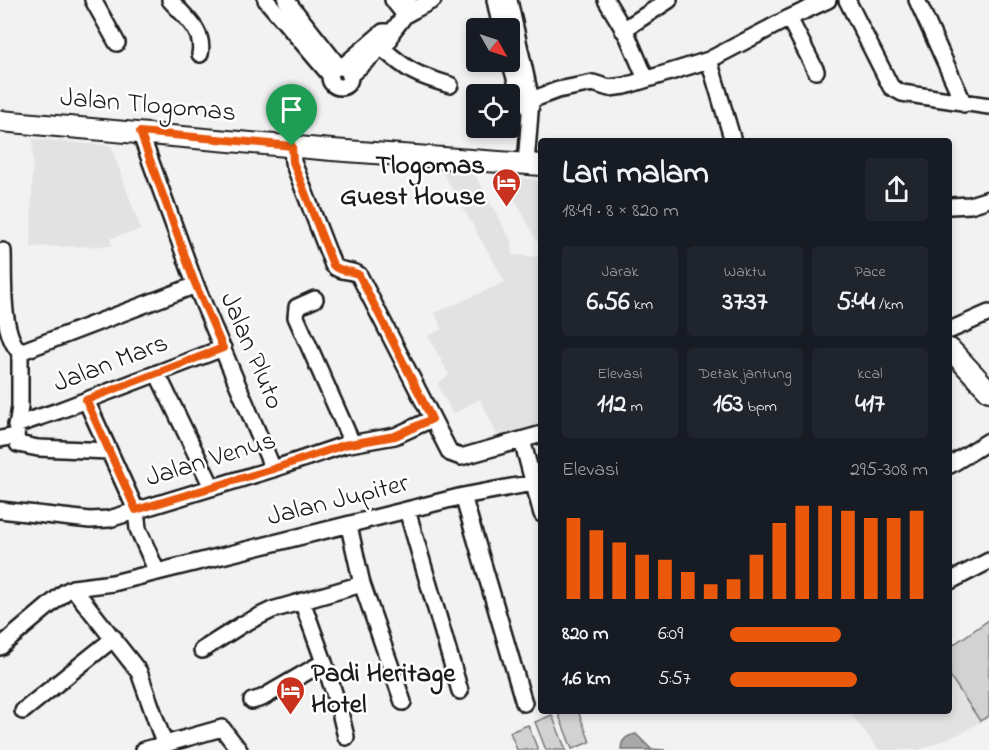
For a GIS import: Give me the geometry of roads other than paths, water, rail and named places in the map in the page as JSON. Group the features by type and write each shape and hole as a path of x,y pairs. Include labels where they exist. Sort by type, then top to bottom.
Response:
{"main road":[{"name":"Jalan Tlogomas","path":"0,121 292,146 532,162"},
{"path":"952,354 989,391"}],"street":[{"path":"93,0 117,43"},
{"path":"170,0 197,30 200,38 200,54"},
{"path":"393,0 408,8"},
{"path":"340,71 382,48 389,41 392,32 408,8 433,0"},
{"path":"495,0 499,18"},
{"path":"509,0 528,105 532,162"},
{"path":"606,0 646,79"},
{"path":"623,30 669,0"},
{"path":"528,105 558,90 592,83 609,88 617,87 709,60 828,0"},
{"path":"847,0 891,87 902,93 989,106"},
{"path":"917,0 964,104"},
{"path":"277,2 340,71"},
{"path":"789,18 816,71"},
{"path":"340,71 383,32 392,32"},
{"path":"382,48 417,75 450,85"},
{"path":"709,60 731,135"},
{"path":"514,72 528,105"},
{"name":"Jalan Pluto","path":"140,132 196,285 273,469"},
{"path":"292,146 293,162 335,268 359,275 452,455 461,457 538,435"},
{"path":"952,206 970,205 989,199"},
{"path":"3,251 7,329 15,347 20,352 20,406 16,430 18,444 109,451"},
{"path":"20,352 196,285"},
{"path":"315,299 297,308 296,317 352,443"},
{"path":"952,329 989,313"},
{"name":"Jalan Mars","path":"0,439 58,411 223,348"},
{"path":"157,373 212,488"},
{"path":"86,400 136,510 138,529 157,572"},
{"name":"Jalan Venus","path":"0,510 90,520 109,519 352,443 395,436 432,419"},
{"path":"522,440 538,500"},
{"path":"952,464 989,441"},
{"name":"Jalan Jupiter","path":"73,588 113,583 463,496 533,483"},
{"path":"463,496 524,703"},
{"path":"407,510 460,691"},
{"path":"349,526 362,584 403,702"},
{"path":"952,579 989,561"},
{"path":"202,650 260,616 362,584"},
{"path":"0,647 65,592 73,588 139,672 164,743"},
{"path":"302,601 339,708 346,737"},
{"path":"23,711 114,638"},
{"path":"252,701 267,695 324,662"},
{"path":"144,750 222,728 239,750"}],"place":[{"name":"Tlogomas Guest House","path":"506,208"},
{"name":"Padi Heritage Hotel","path":"290,716"}]}
